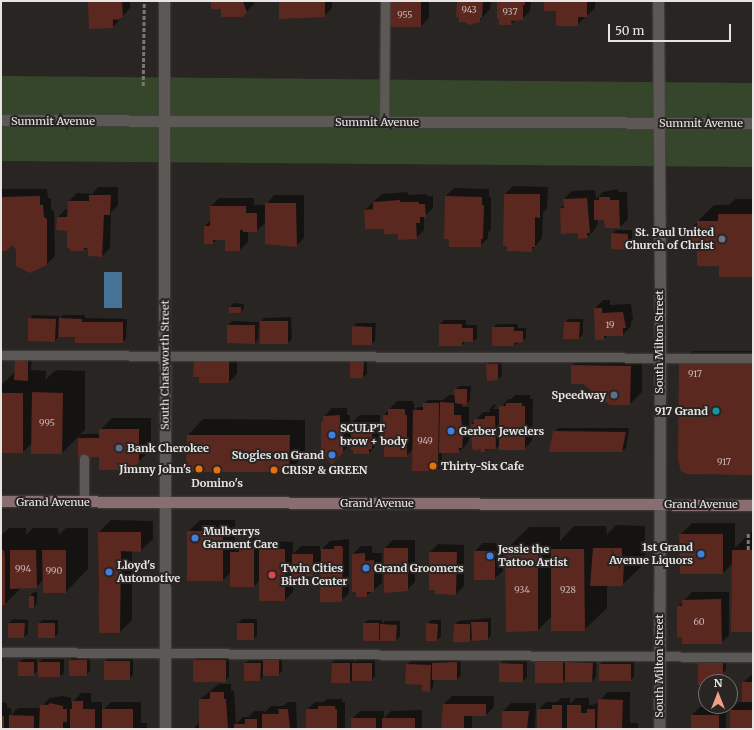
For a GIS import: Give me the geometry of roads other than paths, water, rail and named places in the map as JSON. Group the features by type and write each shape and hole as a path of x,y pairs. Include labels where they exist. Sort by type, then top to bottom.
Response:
{"main road":[{"name":"Grand Avenue","path":"1,501 753,505"}],"street":[{"name":"South Chatsworth Street","path":"164,1 165,729"},
{"name":"South Milton Street","path":"658,1 660,357 659,729"},
{"name":"Summit Avenue","path":"1,120 753,123"}],"lane":[{"path":"384,122 385,1"},
{"path":"1,355 753,358"},
{"path":"84,459 84,502"},
{"path":"1,652 753,658"}],"water":[{"path":"104,272 122,272 122,308 104,308"}],"place":[{"name":"St. Paul United Church of Christ","path":"722,239"},
{"name":"Speedway","path":"614,395"},
{"name":"917 Grand","path":"716,411"},
{"name":"Gerber Jewelers","path":"451,431"},
{"name":"SCULPT brow + body","path":"332,435"},
{"name":"Bank Cherokee","path":"119,448"},
{"name":"Stogies on Grand","path":"332,455"},
{"name":"Thirty-Six Cafe","path":"433,466"},
{"name":"Jimmy John's","path":"199,469"},
{"name":"Domino's","path":"217,470"},
{"name":"CRISP & GREEN","path":"274,470"},
{"name":"Mulberrys Garment Care","path":"195,538"},
{"name":"1st Grand Avenue Liquors","path":"701,554"},
{"name":"Jessie the Tattoo Artist","path":"490,556"},
{"name":"Grand Groomers","path":"366,568"},
{"name":"Lloyd's Automotive","path":"109,572"},
{"name":"Twin Cities Birth Center","path":"272,575"}]}
